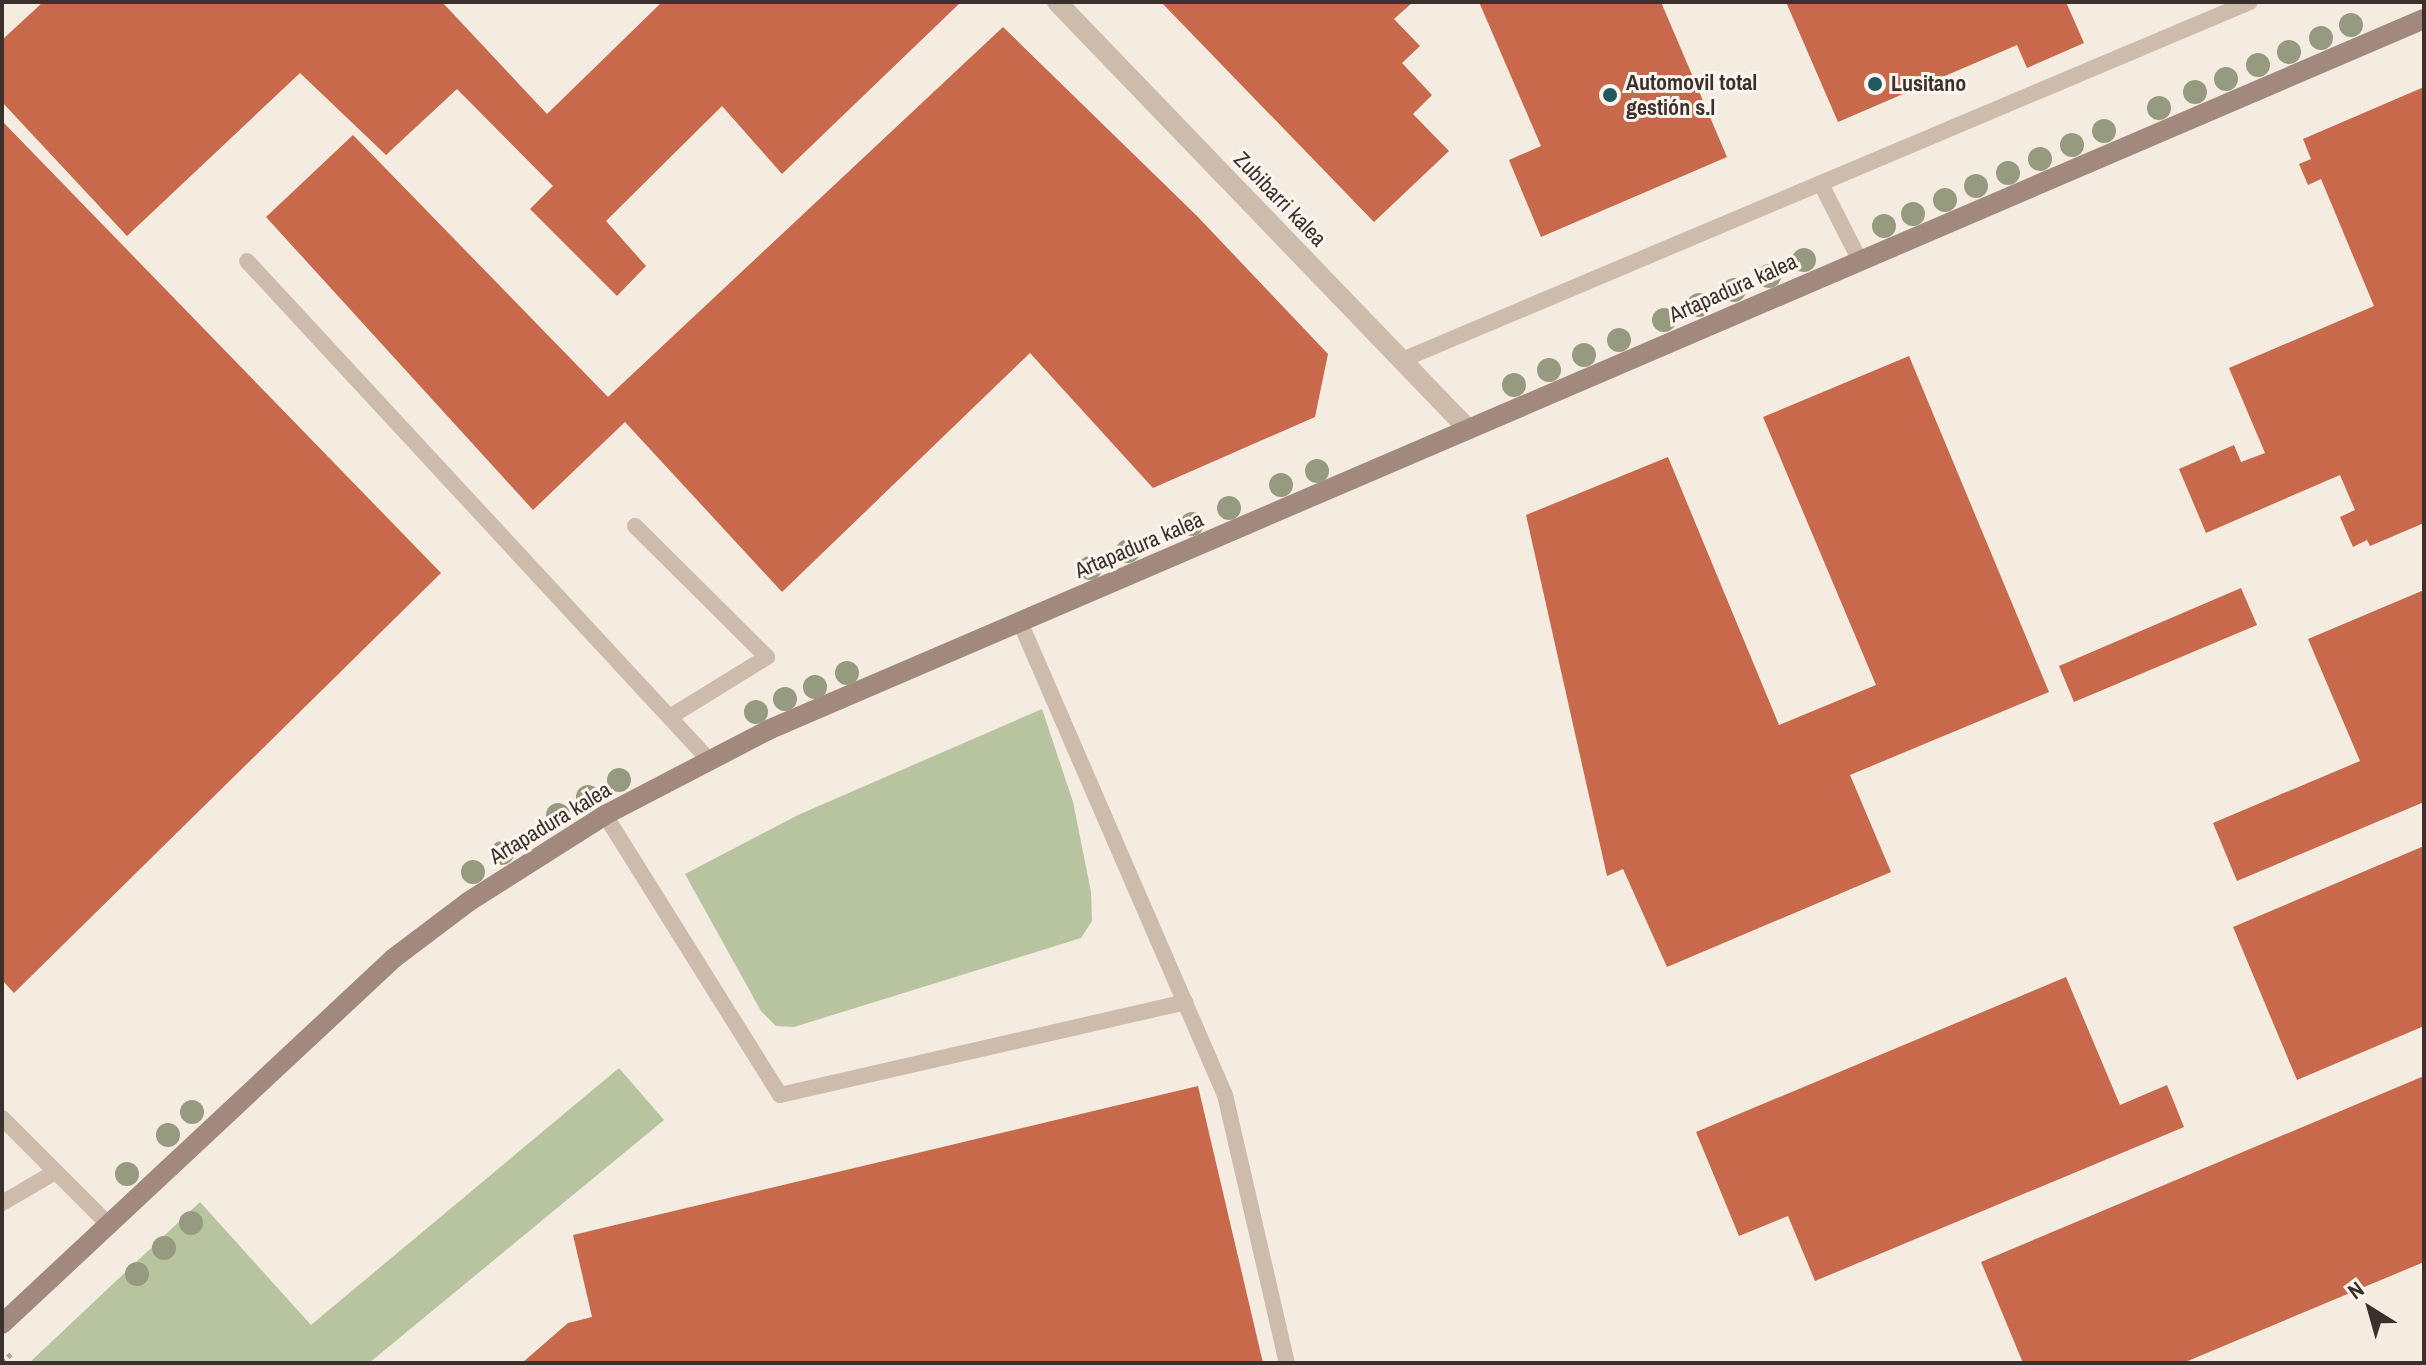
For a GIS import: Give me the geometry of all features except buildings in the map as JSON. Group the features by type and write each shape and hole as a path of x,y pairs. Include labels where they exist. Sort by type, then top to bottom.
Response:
{"street":[{"name":"Zubibarri kalea","path":"1057,2 1468,429"},
{"name":"Artapadura kalea","path":"2,1324 106,1222 394,958 468,902 605,815 709,760 1020,622 1859,259 2424,19"}],"lane":[{"path":"1402,360 2250,2"},
{"path":"1821,184 1859,259"},
{"path":"247,261 709,760"},
{"path":"635,526 767,657 670,717"},
{"path":"1020,622 1225,1095 1287,1363"},
{"path":"605,815 780,1095 1185,1002"},
{"path":"2,1118 106,1222"},
{"path":"2,1203 55,1172"}],"path":[{"path":"2,1362 25,1340"}],"green space":[{"path":"1042,709 1073,802 1091,892 1092,921 1081,938 794,1027 776,1026 761,1011 685,874 798,815"},
{"path":"619,1068 664,1120 369,1363 29,1363 200,1202 311,1325"}],"place":[{"name":"Lusitano","path":"1875,84"},
{"name":"Automovil total gestión s.l","path":"1610,95"}]}
